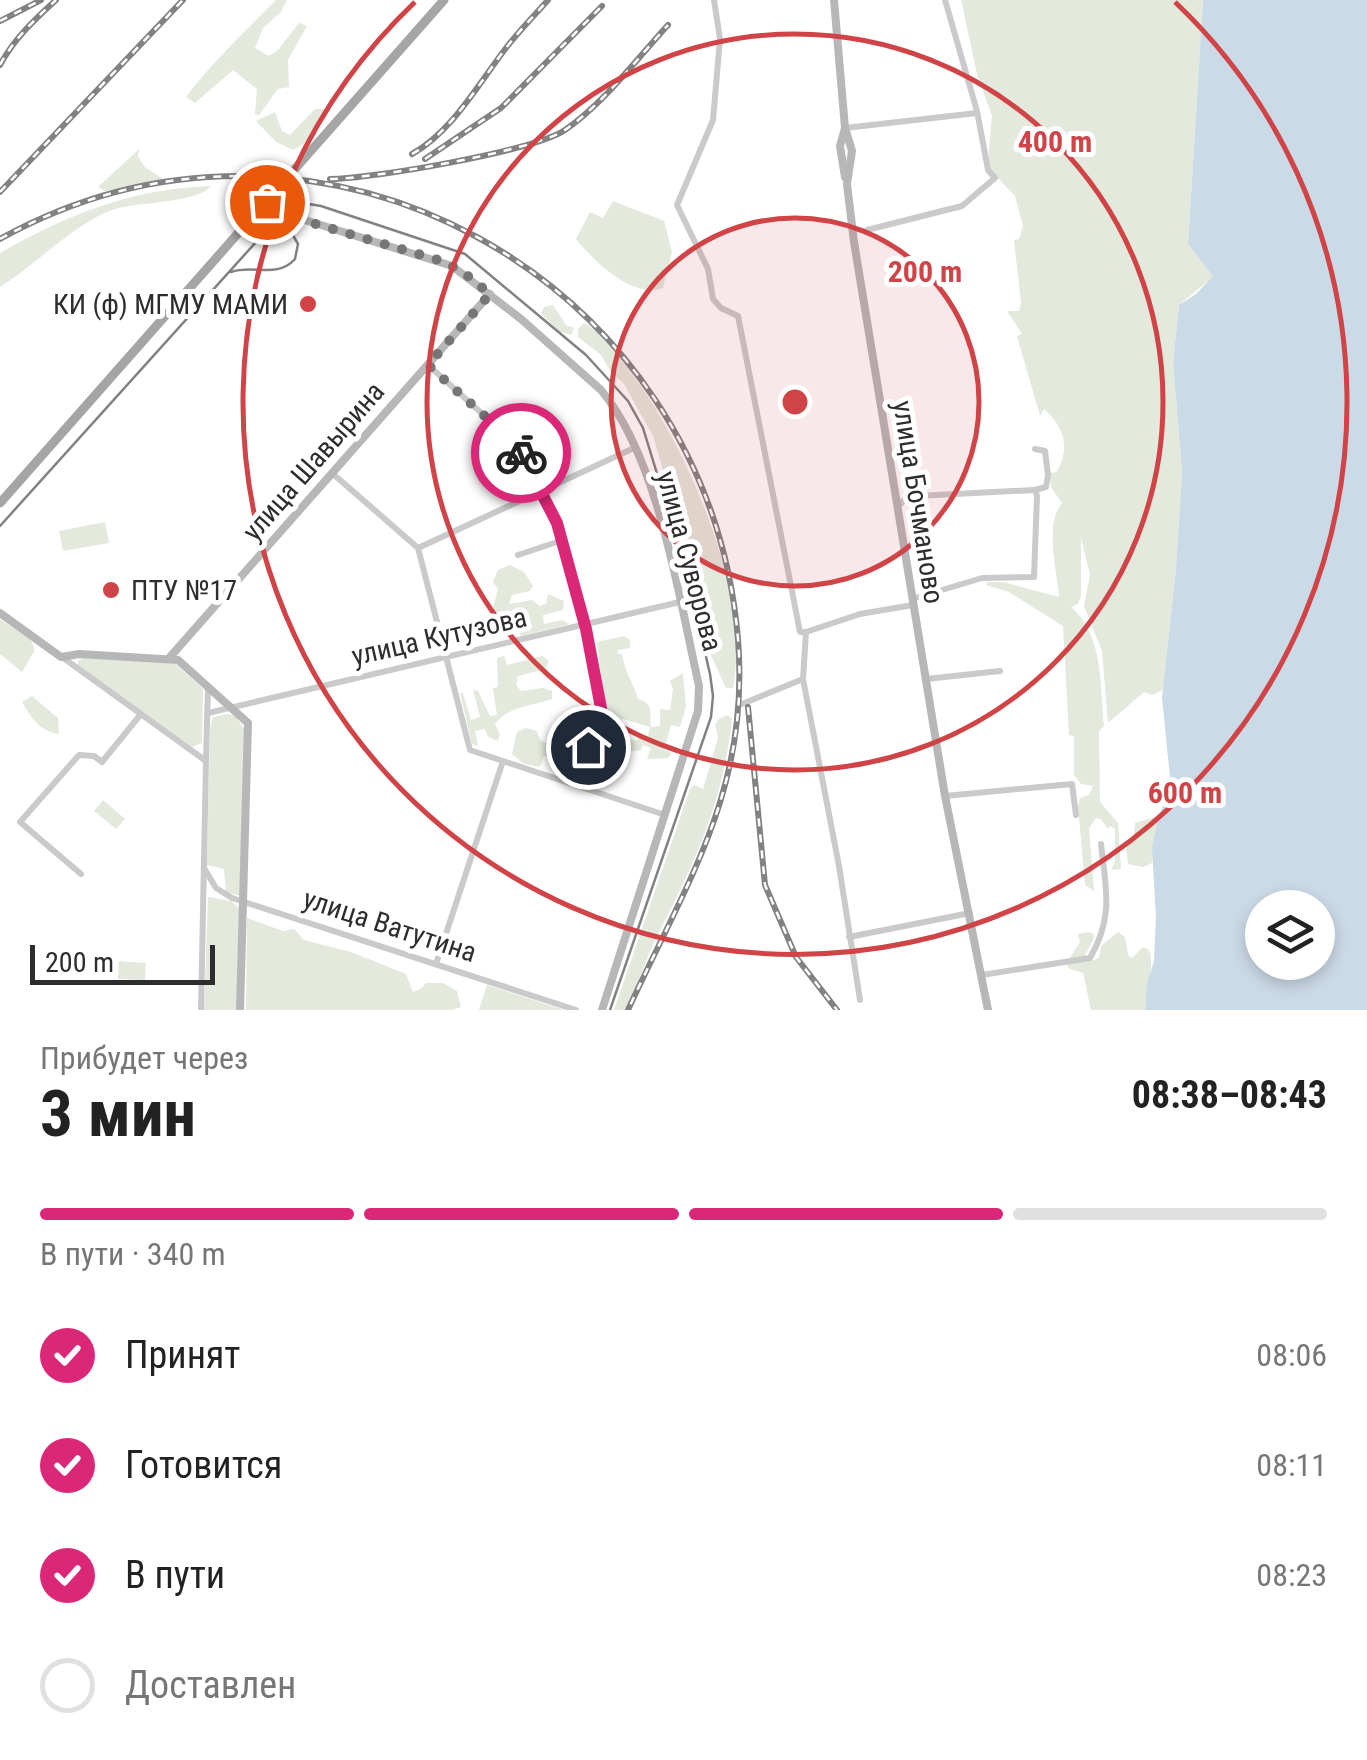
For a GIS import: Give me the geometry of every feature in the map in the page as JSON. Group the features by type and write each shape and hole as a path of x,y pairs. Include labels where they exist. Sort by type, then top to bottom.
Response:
{"main road":[{"path":"0,503 444,0"}],"street":[{"path":"714,0 720,40 713,120 677,205 708,269 712,299 738,316 800,632 912,602 982,578 1034,577 1036,490"},
{"path":"834,0 845,128 977,114"},
{"path":"868,230 962,206 995,178 988,170 977,114 945,0"},
{"name":"улица Бочманово","path":"845,128 840,146 912,602 945,796 988,1010"},
{"name":"улица Суворова","path":"267,202 288,216 442,261 463,272 601,390 634,448 654,500 680,602 699,686 698,711 602,1010"},
{"name":"улица Шавырина","path":"170,658 490,294"},
{"path":"428,365 518,446 563,540 586,625 601,708 574,784"},
{"path":"418,548 634,448"},
{"path":"897,508 906,498 916,496 1046,487 1045,450 1036,449"},
{"path":"332,473 418,548 470,750 665,815"},
{"path":"518,555 563,540"},
{"name":"улица Кутузова","path":"208,714 680,602"},
{"path":"0,614 206,760"},
{"path":"806,632 803,679 860,1000"},
{"path":"61,657 178,660 248,723 240,1010"},
{"path":"926,678 1000,672"},
{"path":"742,704 803,679"},
{"path":"200,1010 208,686"},
{"path":"81,874 20,822 78,755 94,756 102,762 141,714"},
{"path":"436,964 503,760"},
{"path":"945,796 1072,784 1076,815"},
{"path":"982,975 1090,958 1105,932 1107,896 1102,844"},
{"name":"улица Ватутина","path":"204,866 216,888 243,901 576,1010"},
{"path":"848,937 970,913"}],"shaded area":[{"path":"276,0 287,0 281,12 263,28 255,48 269,56 299,23 307,26 288,60 289,87 278,89 259,115 255,114 257,89 233,70 195,103 186,97 218,59"},
{"path":"961,0 1203,0 1188,244 1214,276 1179,305 1173,363 1182,471 1163,690 1152,695 1144,692 1108,723 1102,651 1084,606 1090,575 1081,538 1081,596 1078,604 1071,607 1090,632 1095,647 1104,726 1099,731 1100,802 1118,823 1121,869 1111,870 1115,861 1115,829 1108,829 1096,818 1089,828 1094,891 1085,885 1078,806 1080,798 1089,795 1093,786 1081,784 1074,775 1063,626 1009,592 986,585 1003,582 1059,597 1053,535 1062,503 1051,487 1050,473 1057,472 1064,446 1061,431 1051,416 1044,409 1040,416 1017,336 1022,334 1007,311 1019,311 1021,303 1014,240 1019,239 1023,226 1015,196 993,173 988,161 992,116 977,74"},
{"path":"315,109 326,109 322,121 309,139 293,150 276,142 256,121 275,112 282,131 290,135"},
{"path":"139,149 138,157 145,167 163,179 105,191 98,187"},
{"path":"211,186 194,196 100,215 0,287 0,253 50,227 128,198"},
{"path":"613,201 664,221 672,252 663,288 651,290 627,283 603,267 576,239 590,212 603,218"},
{"path":"553,305 566,325 574,328 571,335 559,331 541,314 544,307"},
{"path":"584,323 594,329 641,386 665,424 706,512 732,605 736,648 733,688 726,688 706,644 682,536 653,436 624,384 601,355 578,337 578,329"},
{"path":"105,522 109,543 63,551 59,531"},
{"path":"510,565 524,572 533,586 530,591 512,595 509,604 532,600 540,606 546,604 548,594 564,601 563,610 543,615 544,624 562,620 570,624 521,636 518,631 527,628 525,619 497,626 499,635 491,637 485,625 498,589 493,582 498,570"},
{"path":"0,619 31,640 35,650 22,672 0,654"},
{"path":"624,636 630,640 630,648 618,650 618,654 622,654 638,699 649,706 651,727 660,726 660,709 670,710 670,681 683,673 686,707 680,727 671,725 664,750 672,753 668,758 647,759 651,748 643,745 641,750 626,752 630,739 637,741 640,734 648,736 650,727 623,719 613,721 605,708 597,642"},
{"path":"504,656 507,665 543,656 549,661 545,669 518,676 516,685 521,691 552,691 552,699 500,718 495,724 500,734 498,741 488,737 485,729 475,731 478,746 472,744 460,693 471,720 480,717 473,690 478,691 490,716 497,715 493,688 498,687 497,658"},
{"path":"83,658 166,660 177,665 203,689 202,743 192,747 78,666"},
{"path":"32,696 58,718 59,734 41,727 29,713 22,702"},
{"path":"728,715 732,719 721,782 703,836 627,1010 614,1010 690,789 694,785 703,789 718,738 715,725"},
{"path":"235,716 245,730 241,896 226,892 224,869 207,865 210,728 213,717"},
{"path":"526,728 537,731 540,740 560,750 561,762 544,756 540,767 524,764 512,754 517,732"},
{"path":"103,800 125,819 116,829 94,811"},
{"path":"1159,816 1152,863 1143,867 1128,864 1126,849 1135,823"},
{"path":"208,897 231,901 240,909 237,1010 204,1010"},
{"path":"247,918 283,931 294,929 304,940 351,952 406,974 413,992 426,983 443,983 457,991 461,1007 246,1010"},
{"path":"1118,932 1125,937 1132,958 1143,947 1149,950 1151,971 1145,1010 1091,1010 1083,973 1066,964 1080,942 1078,934 1093,933 1094,938 1085,955 1090,961 1099,958 1101,946"},
{"path":"119,961 146,963 145,980 118,979"},
{"path":"487,985 564,1010 479,1010"}],"water":[{"path":"1203,0 1367,0 1367,1010 1145,1010 1154,961 1156,918 1152,847 1171,787 1162,698 1182,471 1173,363 1179,305 1213,276 1188,244"}],"tram line":[{"path":"0,526 284,211 309,204 321,206 465,254 586,355 628,401 643,428 683,558 710,674 711,717 610,1010"},
{"path":"231,272 273,270 295,259 298,244 291,232 276,226 263,232"}],"railway":[{"path":"0,21 41,0"},
{"path":"0,65 18,38 56,0"},
{"path":"0,192 183,0"},
{"path":"412,154 452,120 548,0"},
{"path":"425,159 501,108 602,6"},
{"path":"330,179 451,162 548,138 565,130 593,107 668,25"},
{"path":"0,239 122,191 246,176 366,193 477,237 575,307 655,399 711,511 738,639 739,693 734,743 710,833 628,1010"},
{"path":"748,707 765,885 796,957 837,1010"}],"way so far":[{"path":"267,202 288,216 442,261 490,294 428,365 518,446 521,453"}],"place":[{"name":"КИ (ф) МГМУ МАМИ","path":"308,304"},
{"name":"ПТУ №17","path":"111,590"}],"route":[{"path":"521,453 557,523 586,629 601,708 588,747"}]}
